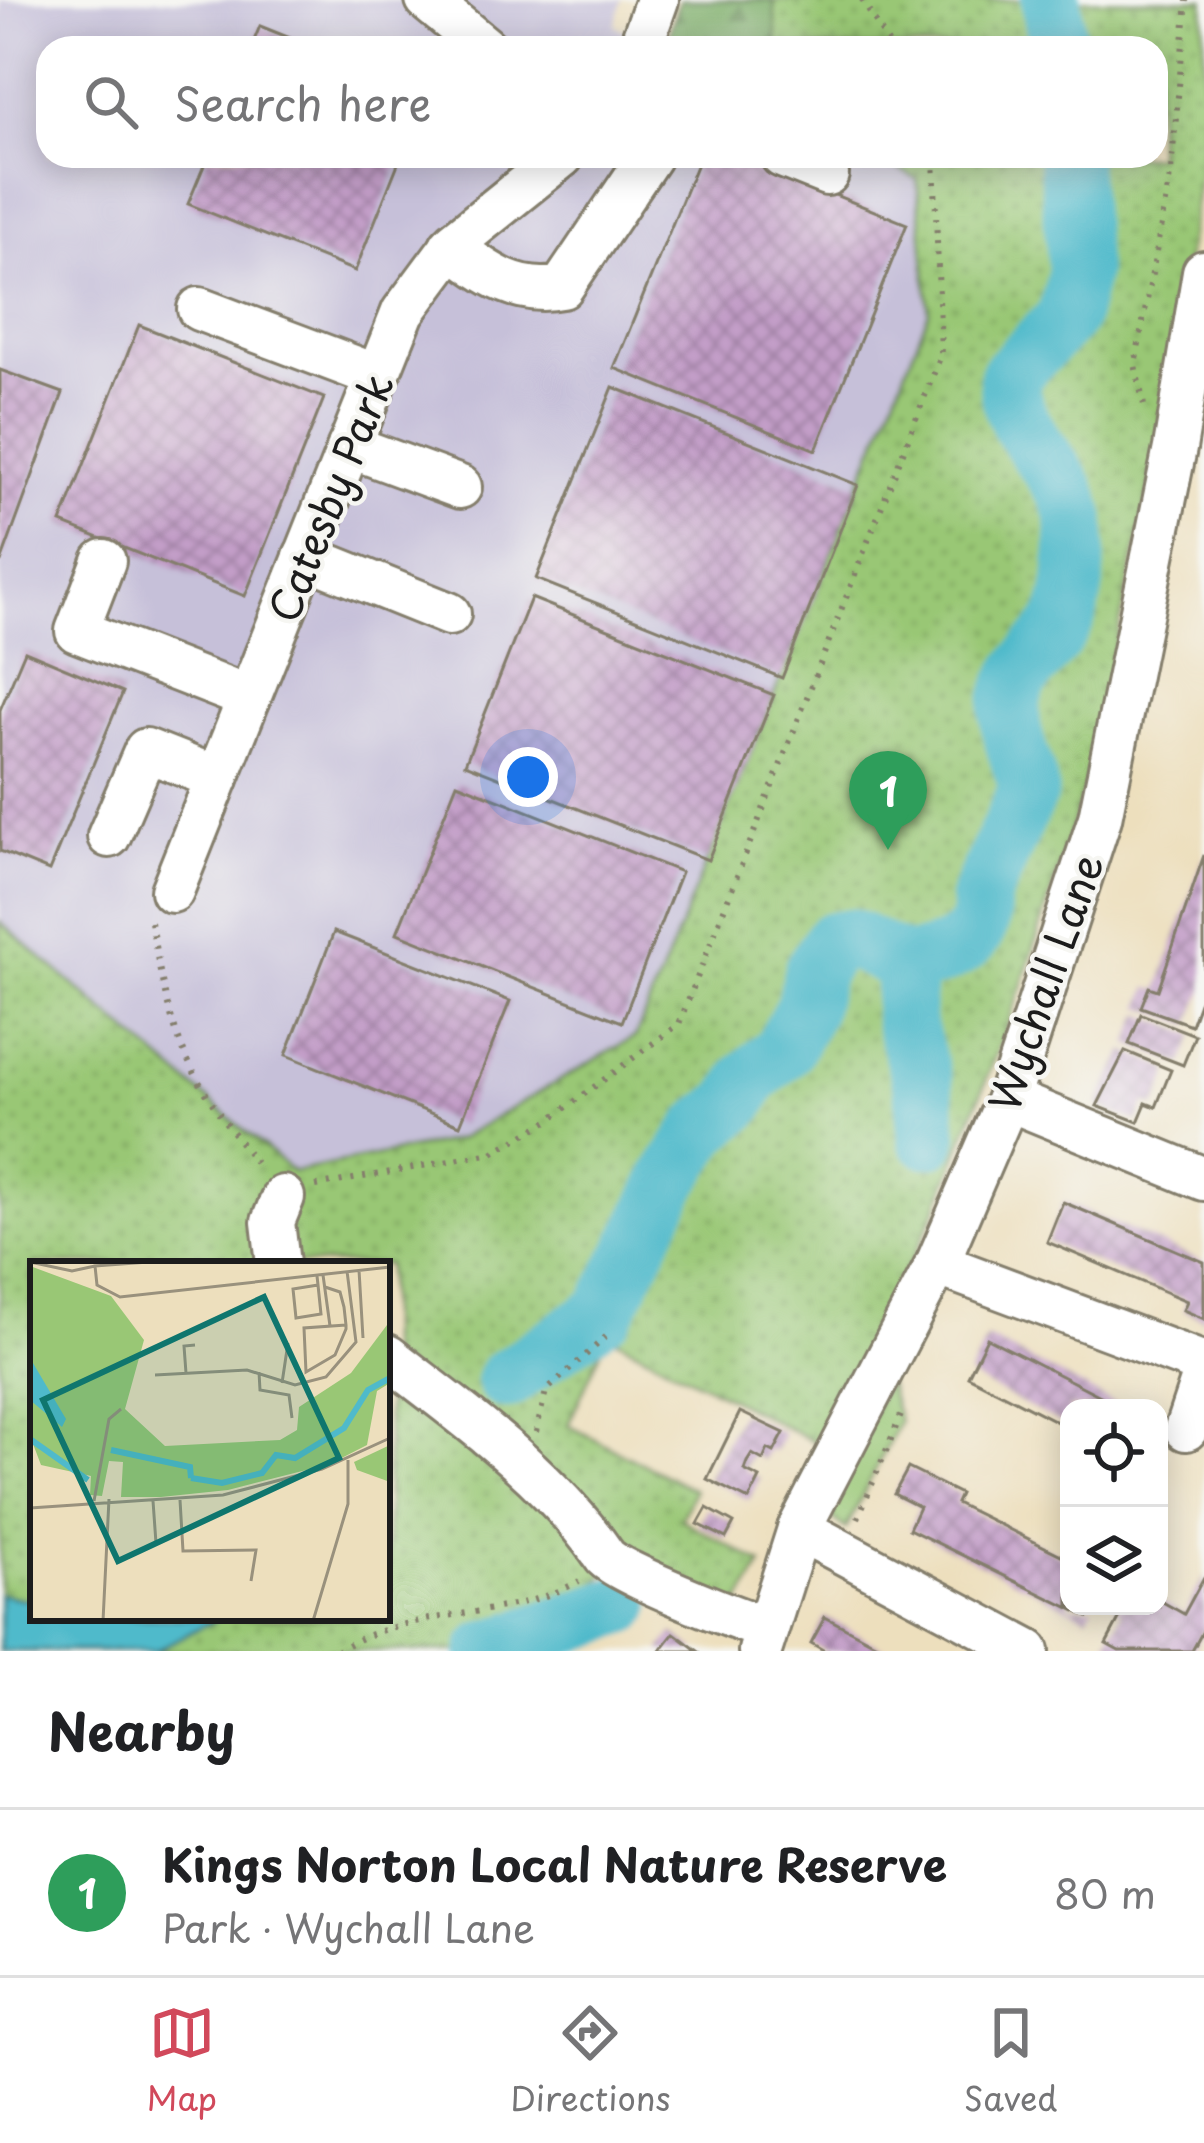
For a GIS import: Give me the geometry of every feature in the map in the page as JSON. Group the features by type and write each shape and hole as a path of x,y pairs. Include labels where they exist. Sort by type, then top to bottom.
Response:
{"street":[{"path":"427,0 470,36"},
{"path":"644,36 657,0"},
{"name":"Catesby Park","path":"172,892 412,294 451,246 547,168"},
{"path":"451,246 510,285 530,292 562,287 642,168"},
{"path":"812,168 827,174"},
{"name":"Wychall Lane","path":"764,1640 799,1529 937,1264 1008,1099 1100,818 1175,448 1204,272"},
{"path":"199,309 376,376"},
{"path":"349,446 460,487"},
{"path":"305,556 449,614"},
{"path":"104,561 77,631 249,698"},
{"path":"109,836 146,750 217,778"},
{"path":"1008,1099 1204,1179"},
{"path":"278,1261 273,1222 283,1197"},
{"path":"937,1264 1204,1364"},
{"path":"390,1358 515,1458 592,1533 606,1559 735,1620 764,1640"},
{"path":"1186,1429 1204,1375"},
{"path":"799,1529 1028,1651"}],"path":[{"path":"862,0 884,36"},
{"path":"1145,411 1135,365 1171,171 1187,0"},
{"path":"172,892 150,882 148,899 174,1038 215,1108 283,1197 300,1189 492,1153 548,1121 679,1024 941,355 944,330 935,168"},
{"path":"536,1434 546,1391 609,1334"},
{"path":"338,1651 374,1631 558,1593 606,1559"}],"shaded area":[{"path":"0,0 622,0 615,26 636,36 36,36 36,168 897,168 917,179 929,312 636,1036 457,1140 293,1172 0,922"}],"green space":[{"path":"679,0 771,0 806,36 668,36"},
{"path":"774,0 1204,0 1204,143 1157,452 1087,777 1022,987 937,1208 822,1446 608,1335 568,1425 694,1490 681,1519 762,1564 723,1633 607,1570 545,1651 0,1651 0,922 293,1172 457,1140 636,1036 929,312 917,179 897,168 1168,168 1168,36 776,36"},
{"path":"887,1380 899,1422 846,1529 827,1514"}],"water":[{"path":"0,1594 30,1600 30,1621 213,1621 154,1651 0,1651"}],"building":[{"path":"260,26 285,36 256,36"},
{"path":"203,168 396,168 355,271 188,204"},
{"path":"695,168 768,168 907,224 816,450 614,368"},
{"path":"139,325 324,398 245,596 61,523"},
{"path":"0,370 63,393 1,562 0,562"},
{"path":"613,387 858,485 782,678 536,579"},
{"path":"531,598 774,695 708,860 465,764"},
{"path":"25,651 123,692 49,871 0,851 0,710"},
{"path":"457,783 681,872 622,1022 397,933"},
{"path":"1204,855 1204,989 1191,1025 1141,1007 1149,987 1158,990"},
{"path":"334,932 510,1001 460,1125 286,1055"},
{"path":"1141,1014 1195,1035 1183,1065 1129,1044"},
{"path":"1125,1051 1171,1070 1156,1107 1146,1103 1138,1122 1097,1106"},
{"path":"1063,1202 1204,1262 1204,1319 1183,1310 1187,1301 1047,1242"},
{"path":"987,1338 1106,1399 1060,1399 1060,1423 968,1376"},
{"path":"740,1412 784,1433 774,1452 768,1449 763,1460 752,1454 747,1462 744,1470 760,1478 749,1500 707,1479"},
{"path":"908,1468 960,1494 956,1503 1060,1555 1060,1603 909,1529 919,1507 894,1494"},
{"path":"707,1508 734,1523 726,1538 698,1524"},
{"path":"1204,1577 1204,1629 1192,1651 1119,1651 1106,1644 1121,1615 1168,1615 1168,1605 1184,1614"},
{"path":"825,1617 890,1651 825,1651 811,1643"},
{"path":"674,1633 698,1651 660,1651"}],"waterway":[{"path":"1051,0 1056,36"},
{"path":"906,964 949,952 977,926 980,897 1029,789 1012,730 1012,695 1025,670 1060,628 1072,594 1076,535 1072,506 1018,417 1009,376 1067,317 1078,271 1069,168"},
{"path":"506,1379 605,1312 672,1177 704,1128 736,1103 751,1078 783,1050 805,1008 814,970 833,941 850,938 906,964"},
{"path":"906,964 904,1020 923,1084 928,1138"},
{"path":"487,1651 622,1605"}],"place":[{"name":"Kings Norton Local Nature Reserve","path":"888,850"}]}
